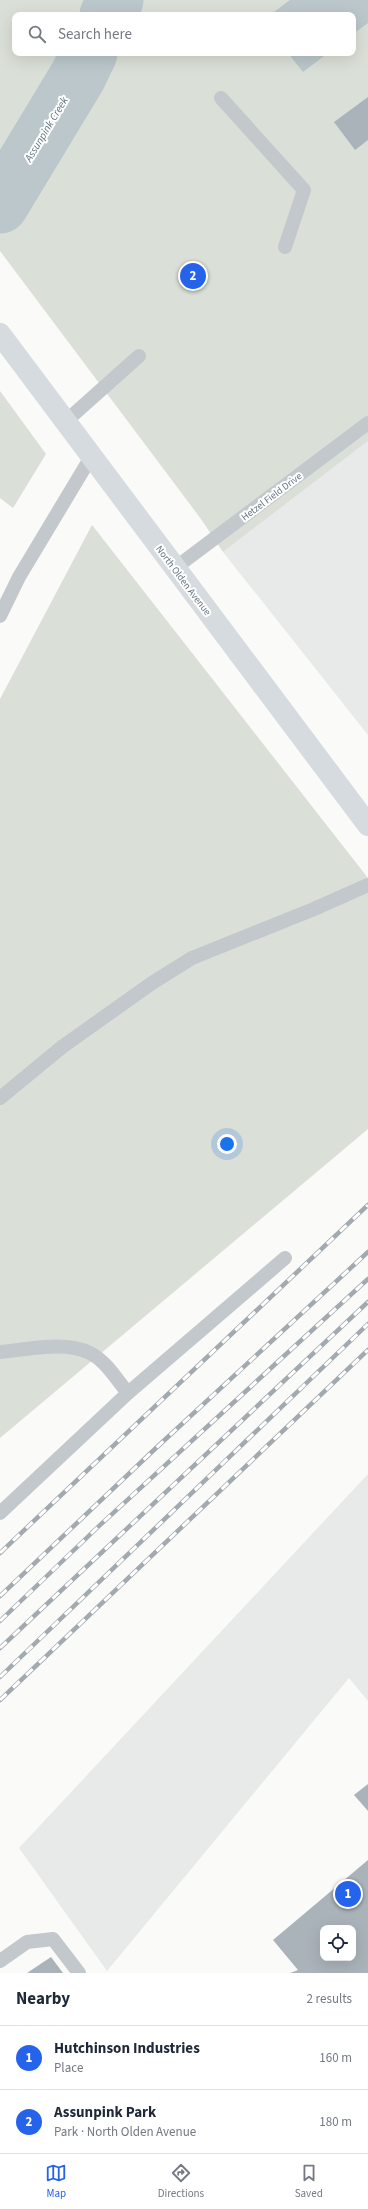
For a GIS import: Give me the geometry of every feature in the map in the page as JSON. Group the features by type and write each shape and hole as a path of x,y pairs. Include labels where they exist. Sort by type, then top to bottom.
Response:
{"main road":[{"name":"North Olden Avenue","path":"0,335 368,825"}],"lane":[{"path":"221,98 304,190 285,247"},
{"path":"65,422 139,356"},
{"name":"Hetzel Field Drive","path":"175,568 368,423"},
{"path":"0,616 19,577 91,457"},
{"path":"0,1098 62,1047 152,983 192,958 314,909 368,884"},
{"path":"0,1513 128,1393 285,1258"},
{"path":"0,1352 72,1347 90,1353 103,1363 128,1393"},
{"path":"0,1961 27,1942 53,1939 79,1973"}],"shaded area":[{"path":"0,0 368,0 368,441 223,552 201,519 0,251"},
{"path":"290,0 368,0 368,23 356,32 356,12 274,12"},
{"path":"290,56 324,56 303,72"},
{"path":"0,391 46,454 13,508 0,498"},
{"path":"368,441 368,735 223,552"},
{"path":"92,525 368,878 368,1129 0,1438 0,699"},
{"path":"368,1474 368,1701 349,1678 107,1971 19,1848"}],"building":[{"path":"368,97 368,140 355,150 334,122"},
{"path":"368,1784 368,1811 354,1795"},
{"path":"368,1860 368,1973 290,1973 298,1970 273,1940"},
{"path":"51,1957 63,1973 27,1973"}],"waterway":[{"name":"Assunpink Creek","path":"109,12 115,0"},
{"name":"Assunpink Creek","path":"0,205 78,76 88,56"}],"railway":[{"path":"0,1553 368,1205"},
{"path":"0,1596 156,1448 368,1252"},
{"path":"0,1621 99,1526 368,1279"},
{"path":"0,1648 368,1302"},
{"path":"0,1677 368,1324"},
{"path":"0,1700 368,1350"}],"place":[{"name":"Assunpink Park","path":"193,276"},
{"name":"Hutchinson Industries","path":"348,1894"}]}
